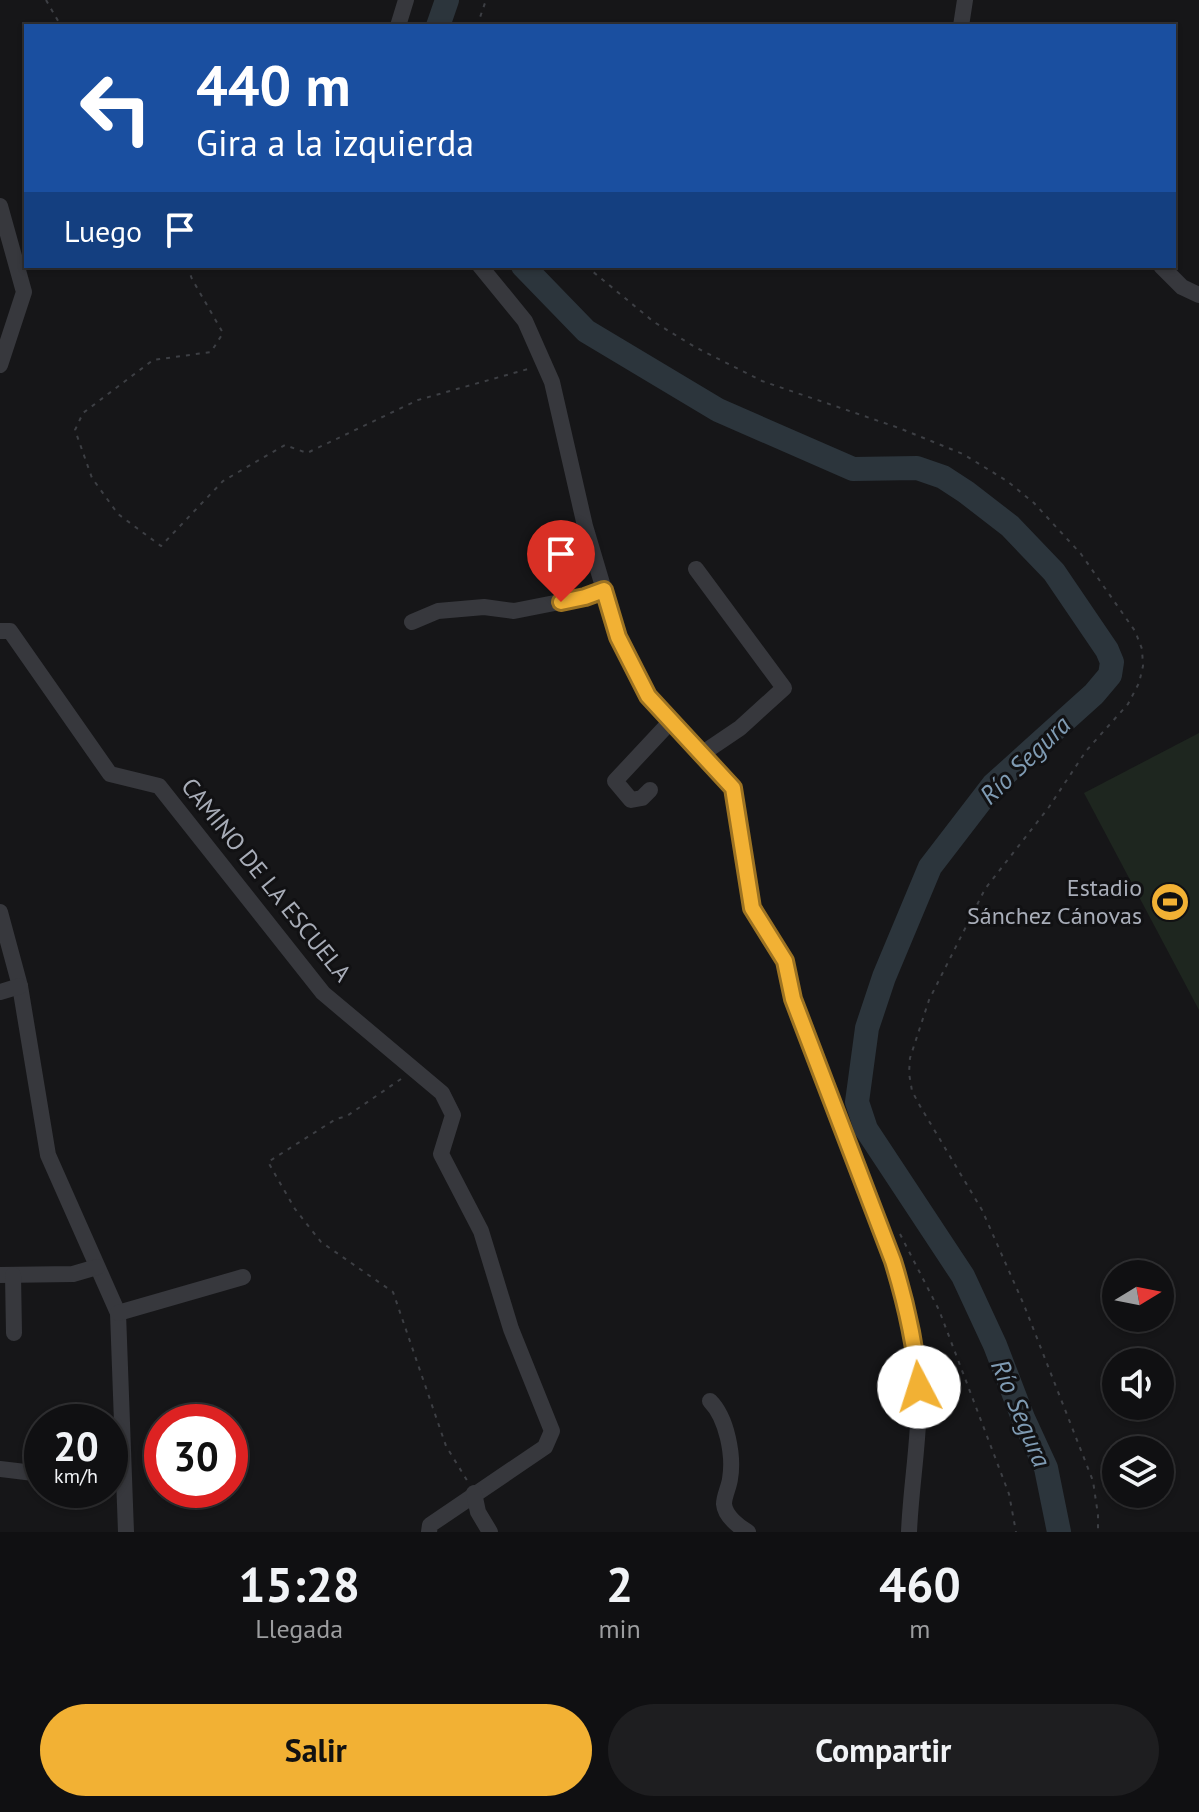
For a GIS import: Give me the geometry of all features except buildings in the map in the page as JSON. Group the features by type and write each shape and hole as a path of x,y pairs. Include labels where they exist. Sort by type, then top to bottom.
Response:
{"street":[{"path":"399,24 406,0"},
{"path":"961,24 965,0"},
{"path":"0,206 24,292 0,365"},
{"path":"482,268 525,321 552,382 585,526 618,637 648,696 733,788 752,908 785,961 793,999 893,1261 915,1346 919,1387 909,1532"},
{"path":"1163,268 1182,287 1199,295"},
{"path":"696,569 784,688 740,728 703,753"},
{"path":"412,622 438,611 484,607 514,611 585,597 604,590"},
{"name":"CAMINO DE LA ESCUELA","path":"0,631 10,631 110,774 159,786 323,993 442,1093 453,1115 441,1154 481,1231 511,1329 552,1431 545,1447 430,1525 429,1532"},
{"path":"650,790 642,798 631,800 615,781 672,720"},
{"path":"0,912 20,986 48,1155 118,1313 117,1404"},
{"path":"0,992 20,986"},
{"path":"14,1333 6,1275 73,1274 97,1267"},
{"path":"118,1313 243,1277"},
{"path":"710,1401 722,1423 730,1452 731,1476 724,1504 728,1515 748,1532"},
{"path":"0,1469 24,1472"},
{"path":"474,1493 478,1512 490,1532"},
{"path":"122,1508 126,1532"}],"path":[{"path":"46,0 60,24"},
{"path":"478,24 486,0"},
{"path":"188,268 223,333 211,352 153,360 83,413 75,430 92,478 118,514 161,546 223,481 285,445 307,453 418,400 545,364"},
{"path":"588,268 654,322 695,347 762,381 899,428 963,454 1007,481 1034,503 1081,554 1135,631 1142,649 1143,666 1139,683 1128,704 1086,751 1049,807 985,889 929,1000 910,1058 909,1073 912,1091 982,1210 1024,1305 1093,1481 1098,1532"},
{"path":"414,1070 347,1116 336,1119 268,1162 295,1209 321,1242 393,1292 446,1446 474,1493"},
{"path":"895,1225 939,1310 1009,1494 1016,1532"}],"shaded area":[{"name":"Estadio Sánchez Cánovas","path":"1199,733 1199,1010 1084,793"}],"waterway":[{"name":"Río Segura","path":"439,24 447,0"},
{"name":"Río Segura","path":"525,268 586,331 718,410 853,469 917,468 943,477 966,492 1010,526 1054,572 1107,650 1112,662 1110,675 1094,694 993,785 930,867 884,977 867,1028 857,1102 866,1129 963,1276 1046,1468 1059,1532"}],"place":[{"name":"Estadio Sánchez Cánovas","path":"1170,902"}],"route":[{"path":"561,602 604,590 618,637 648,696 733,788 752,908 785,961 793,999 893,1261 915,1346 919,1387"}]}
